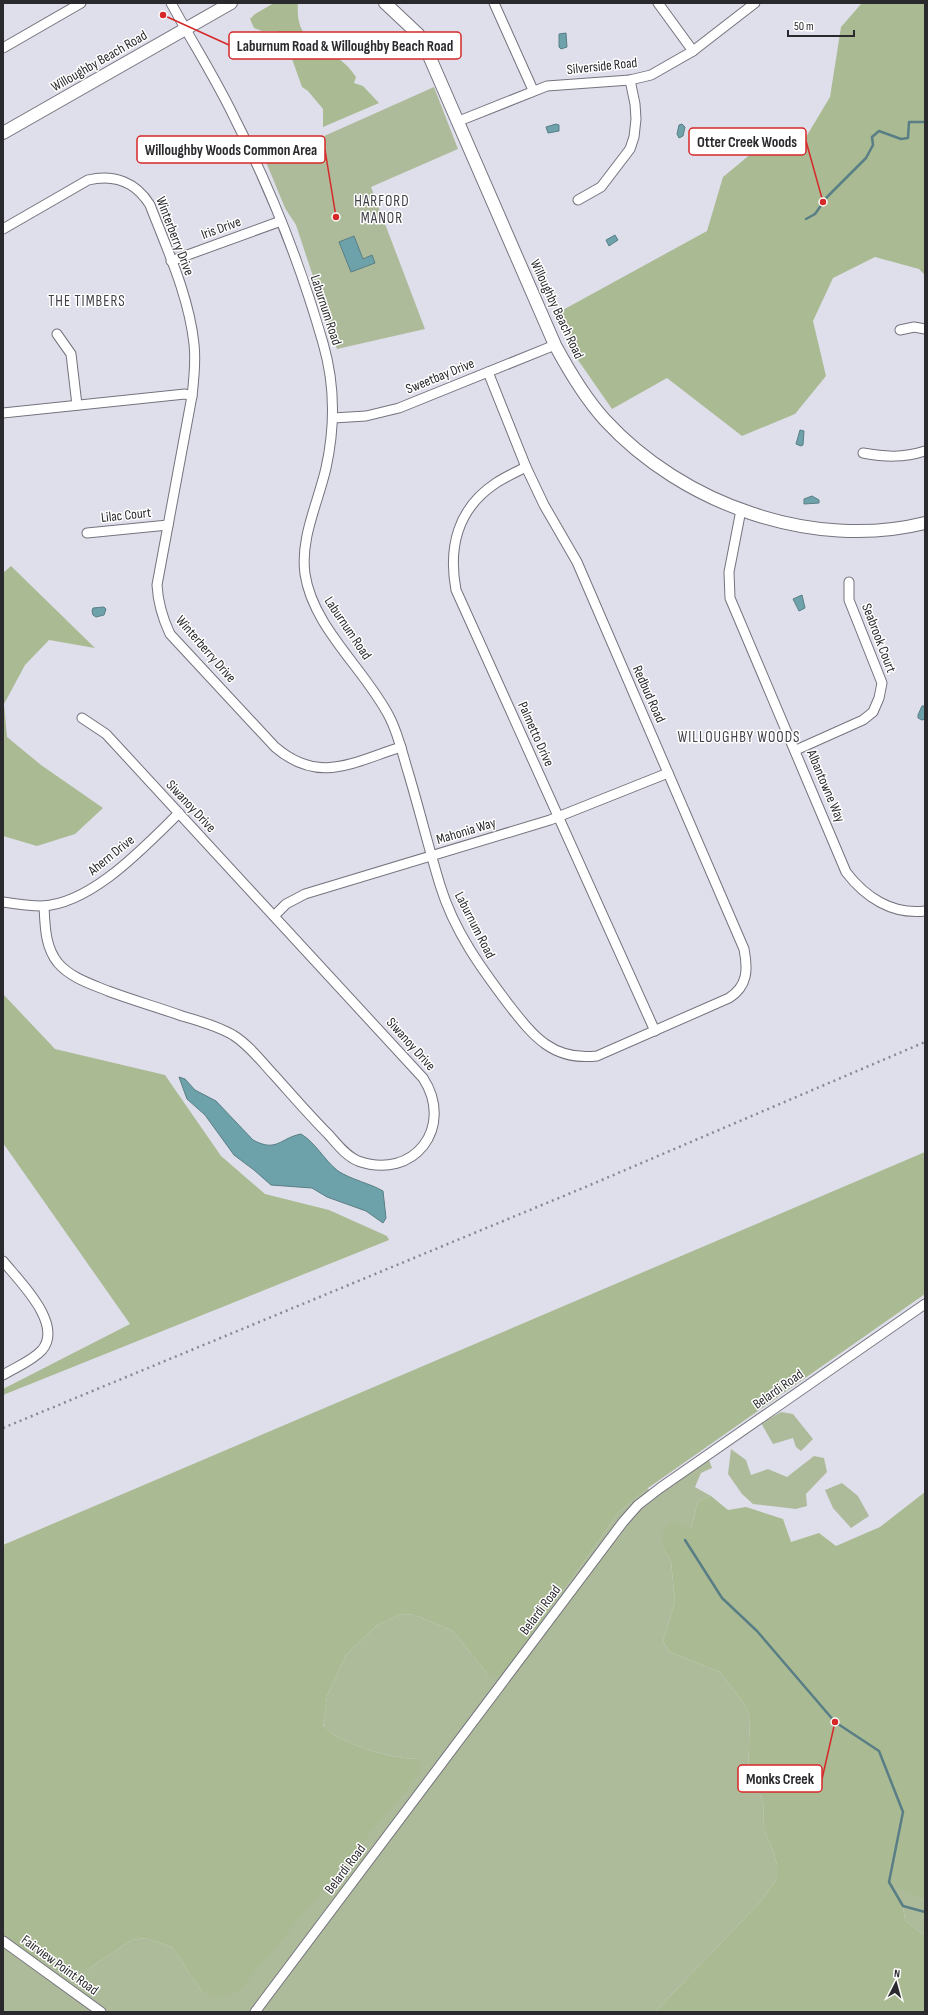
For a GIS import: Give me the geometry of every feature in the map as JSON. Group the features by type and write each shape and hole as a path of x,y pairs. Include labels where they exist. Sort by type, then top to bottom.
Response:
{"street":[{"path":"3,48 82,3"},
{"name":"Laburnum Road","path":"171,3 235,118 281,221 292,250 330,370 333,418 332,433 326,469 306,537 305,573 316,607 324,623 370,684 390,719 401,746 441,888 466,944 483,970 518,1017 552,1050 566,1056 582,1058 597,1056 655,1031"},
{"name":"Willoughby Beach Road","path":"3,133 231,3"},
{"name":"Willoughby Beach Road","path":"385,3 418,34 427,50 459,121 554,345 567,368 605,419 630,444 673,477 702,494 741,510 778,521 836,530 886,529 925,523"},
{"path":"494,3 533,90"},
{"path":"658,3 693,51"},
{"name":"Silverside Road","path":"459,121 533,90 547,86 630,80 651,75 693,51 756,3"},
{"path":"578,200 601,187 630,149 634,137 636,119 635,104 630,80"},
{"name":"Winterberry Drive","path":"3,229 88,180 98,178 116,179 131,184 143,193 150,205 171,261 190,321 194,345 195,371 192,396 157,585 158,600 164,621 170,634 275,748 288,758 300,764 329,768 344,765 401,746"},
{"name":"Iris Drive","path":"171,261 281,221"},
{"path":"900,330 914,327 925,329"},
{"path":"57,334 71,354 77,405"},
{"name":"Sweetbay Drive","path":"333,418 381,413 554,345"},
{"name":"Redbud Road","path":"488,372 526,467 544,504 577,562 744,949 747,971 743,985 730,998 655,1031"},
{"path":"3,413 185,394 192,396"},
{"path":"863,453 892,457 907,456 925,451"},
{"name":"Palmetto Drive","path":"526,467 496,483 470,508 456,538 453,563 456,590 655,1031"},
{"name":"Albantowne Way","path":"741,510 729,572 730,594 734,610 796,750 846,872 853,881 874,899 890,907 906,911 925,911"},
{"name":"Lilac Court","path":"87,533 168,525"},
{"name":"Seabrook Court","path":"796,750 863,720 873,712 879,698 882,683 849,600 849,582"},
{"name":"Siwanoy Drive","path":"44,906 45,928 50,949 59,963 72,975 87,983 123,996 217,1027 234,1036 249,1048 320,1126 344,1151 356,1160 369,1164 387,1165 402,1161 414,1155 425,1144 432,1130 435,1117 435,1103 431,1090 423,1078 106,734 82,718"},
{"name":"Mahonia Way","path":"274,916 286,904 305,894 558,817 668,773"},
{"name":"Ahern Drive","path":"3,902 44,906 65,900 101,884 136,854 179,813"},
{"path":"3,1261 43,1312 48,1324 49,1335 42,1350 33,1358 3,1375"},
{"name":"Belardi Road","path":"255,2012 618,1529 638,1505 925,1304"},
{"name":"Fairview Point Road","path":"3,1941 101,2012"}],"green space":[{"path":"274,3 298,3 299,19 303,31 309,39 348,66 356,77 354,83 363,86 379,103 323,127 323,109 308,91 302,87 291,56 277,31 262,31 254,28 250,19 255,14"},
{"path":"862,3 925,3 925,275 919,269 875,257 833,278 813,321 826,376 795,414 742,436 667,378 612,409 578,360 561,311 707,231 723,177 752,153 803,142 830,97 841,27"},
{"path":"434,87 458,149 371,187 425,329 337,349 296,225 285,208 266,162"},
{"path":"11,566 95,648 49,640 25,665 4,704 7,737 41,765 103,808 75,834 37,846 3,836 3,573"},
{"path":"3,994 55,1049 165,1075 221,1156 265,1194 329,1210 387,1236 389,1240 3,1395 3,1389 130,1324 3,1143"},
{"path":"925,1152 925,1294 648,1488 619,1512 503,1676 489,1676 453,1631 415,1615 401,1614 376,1626 346,1655 327,1696 323,1725 334,1735 376,1752 409,1759 419,1759 420,1773 241,1989 228,1996 214,1997 202,1992 172,1947 145,1938 132,1940 87,1970 65,1971 10,1946 3,1941 3,1545"},
{"path":"781,1412 793,1414 813,1439 801,1451 796,1447 793,1438 773,1444 761,1423"},
{"path":"731,1449 746,1460 751,1475 768,1469 787,1477 814,1456 824,1458 827,1472 806,1494 807,1506 796,1509 753,1504 742,1494 728,1474"},
{"path":"709,1460 712,1468 701,1473 695,1487 711,1496 698,1501 691,1529 664,1550 671,1561 675,1602 663,1641 669,1652 720,1672 745,1705 750,1718 748,1775 763,1799 764,1829 774,1853 777,1865 777,1878 761,1901 655,2012 3,2012 3,1943 87,1970 132,1940 145,1938 172,1947 202,1992 419,1759 409,1759 387,1755 354,1744 334,1735 323,1724 327,1696 346,1655 376,1626 401,1614 415,1615 453,1631 489,1676 503,1676 619,1512 648,1488 652,1498"},
{"path":"842,1483 858,1496 869,1516 851,1528 833,1508 825,1490"},
{"path":"925,1492 925,1901 889,1883 903,1906 905,1920 925,1936 925,2012 655,2012 761,1901 777,1878 777,1865 774,1853 764,1829 763,1799 748,1775 750,1718 745,1705 720,1672 669,1652 663,1641 675,1602 671,1561 664,1550 662,1534 672,1522 691,1529 698,1501 711,1496 728,1510 746,1507 783,1519 791,1542 819,1533 836,1546 880,1527"},
{"path":"889,1882 925,1901 925,1936 905,1920 903,1906"}],"water":[{"path":"566,33 567,47 561,49 559,47 559,34"},
{"path":"556,124 559,125 559,131 548,133 546,127"},
{"path":"682,124 685,127 683,136 679,138 677,134 679,125"},
{"path":"615,235 618,240 609,246 606,240"},
{"path":"354,236 363,259 372,255 375,263 351,272 339,242"},
{"path":"800,430 804,431 803,445 801,446 796,444"},
{"path":"812,496 819,500 819,503 804,504 804,499"},
{"path":"802,595 805,608 799,611 793,599"},
{"path":"104,607 106,609 104,615 96,617 93,615 93,608"},
{"path":"922,706 925,706 925,719 922,720 918,718 918,715"},
{"path":"179,1077 185,1079 195,1090 216,1101 253,1140 261,1144 273,1145 301,1134 311,1142 338,1171 383,1191 386,1218 383,1223 366,1211 327,1197 312,1188 271,1185 234,1155 205,1115 187,1099"}],"waterway":[{"path":"806,219 815,214 827,197 866,158 873,145 872,137 879,131 901,139 908,138 909,122 925,122"},
{"path":"685,1540 722,1598 757,1631 835,1722 879,1751 903,1812 889,1882 903,1906 925,1912"}],"railway":[{"path":"3,1428 583,1188 925,1042"}],"place":[{"name":"Laburnum Road & Willoughby Beach Road","path":"163,15"},
{"name":"Otter Creek Woods","path":"823,202"},
{"name":"Willoughby Woods Common Area","path":"336,217"},
{"name":"Monks Creek","path":"835,1722"}],"district":[{"name":"HARFORD MANOR","path":"382,210"},
{"name":"THE TIMBERS","path":"87,301"},
{"name":"WILLOUGHBY WOODS","path":"739,737"}]}
